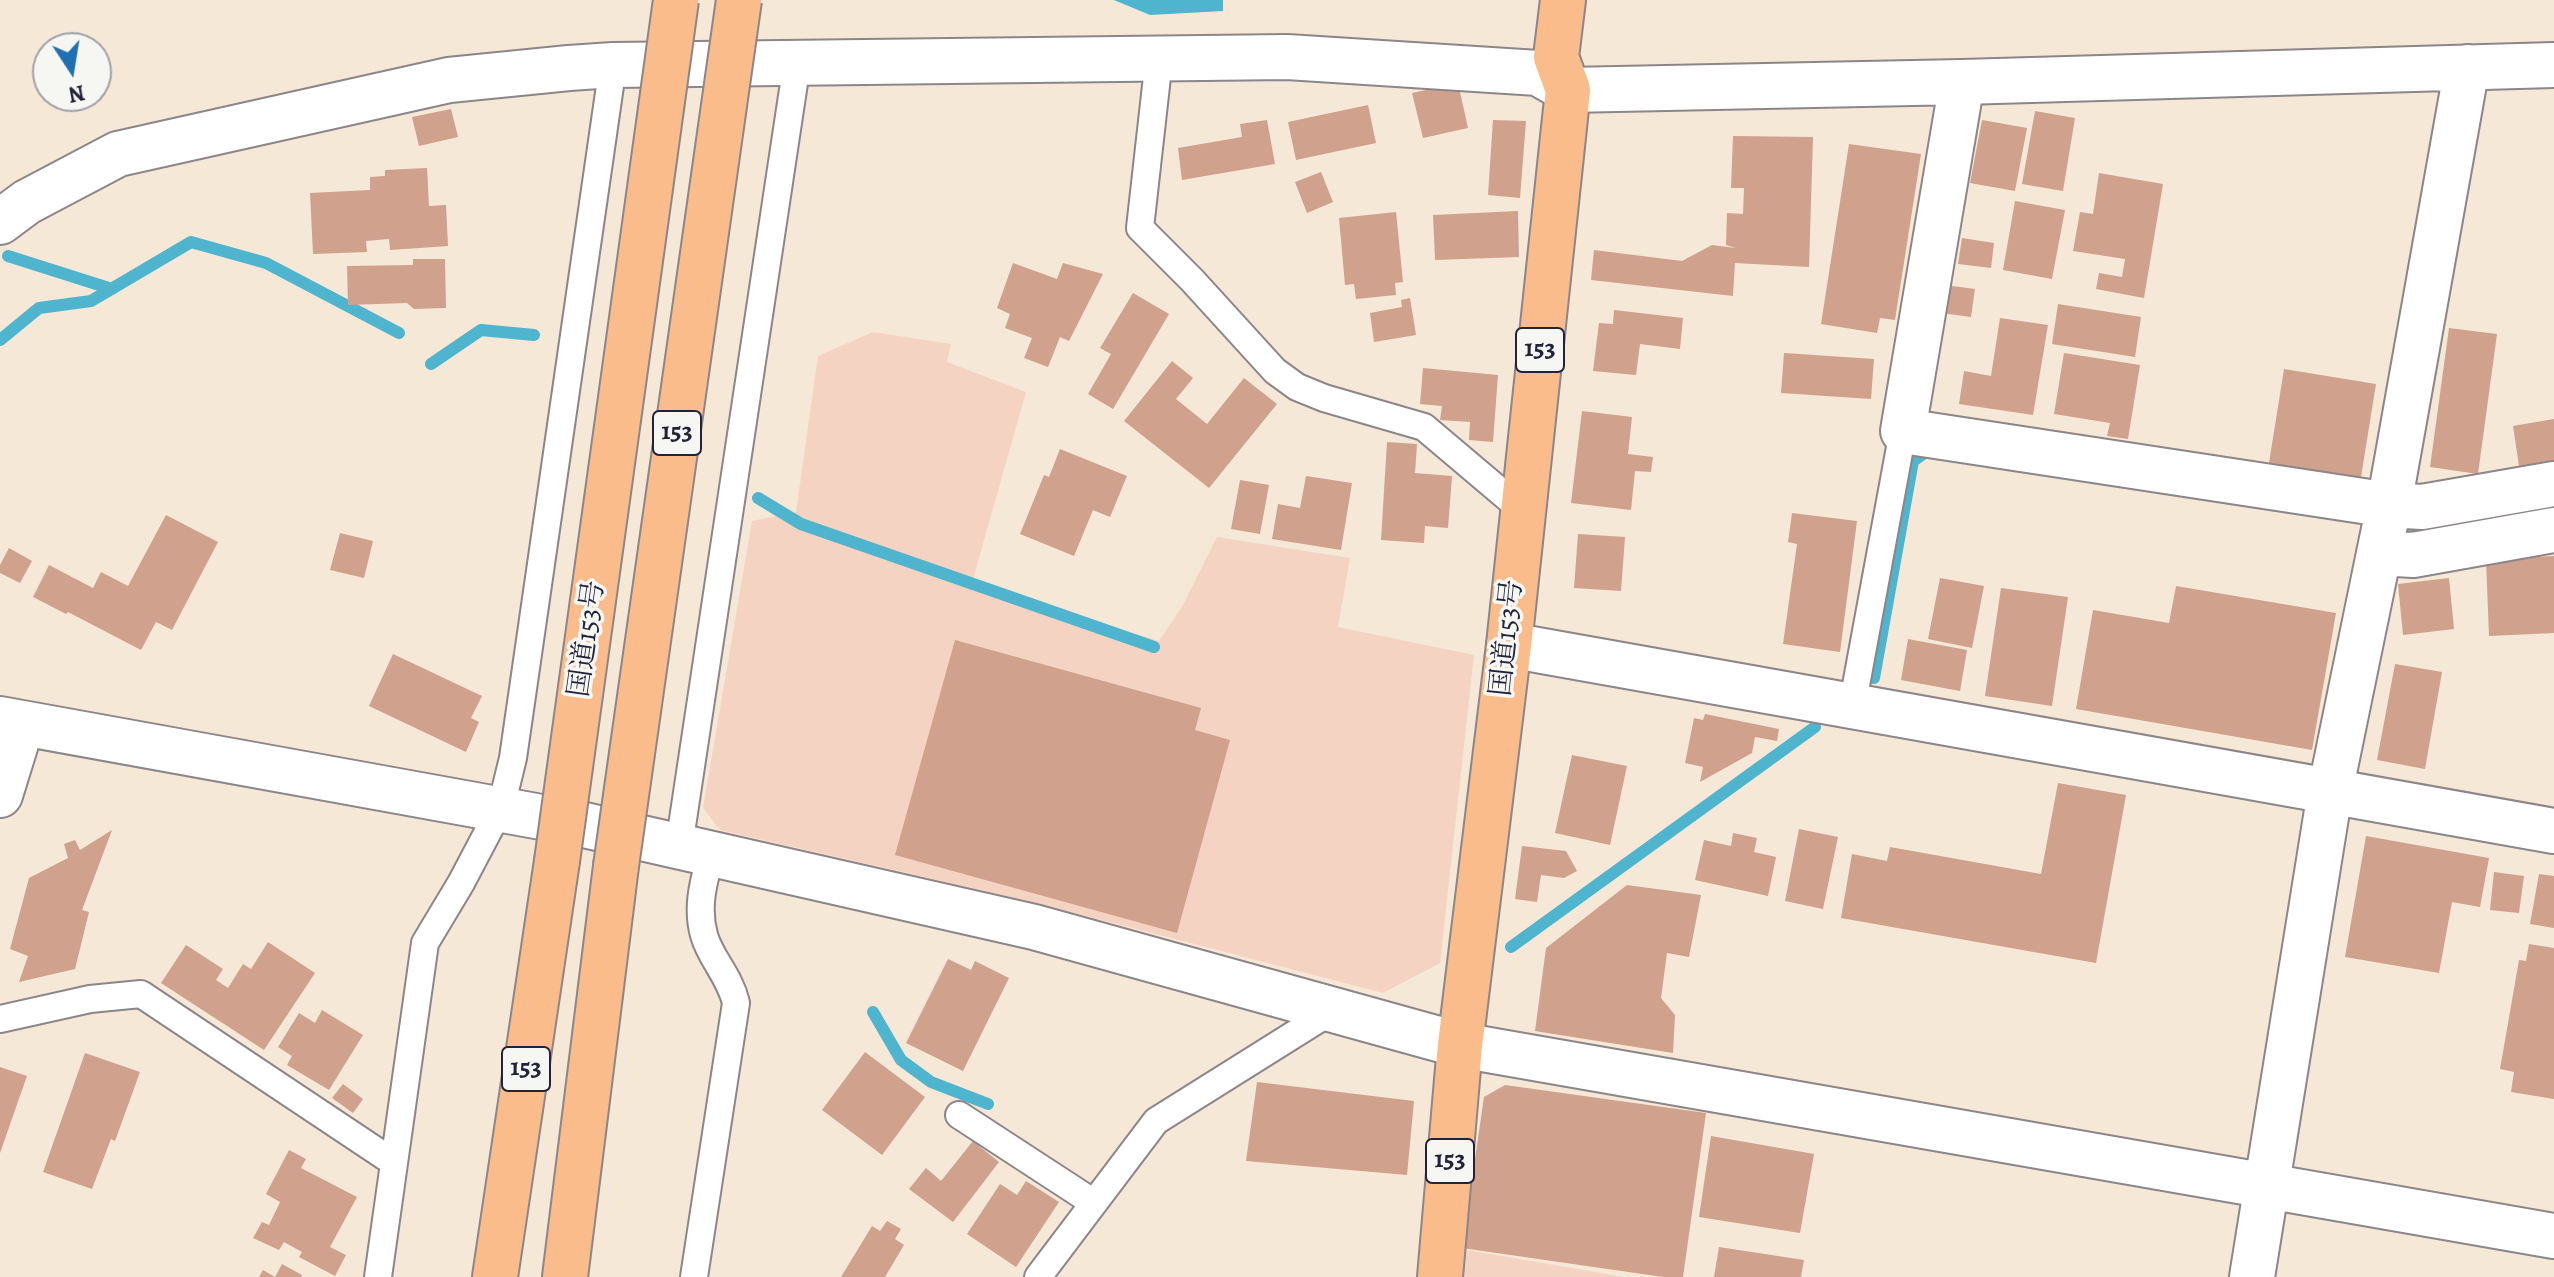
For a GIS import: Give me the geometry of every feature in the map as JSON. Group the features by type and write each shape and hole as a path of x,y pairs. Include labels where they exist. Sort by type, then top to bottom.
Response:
{"highway":[{"name":"国道153号","path":"495,1277 557,861 676,0"},
{"name":"153","path":"565,1277 616,866 739,0"},
{"name":"国道153号","path":"1440,1277 1460,1045 1509,645 1562,73 1563,0"}],"street":[{"path":"0,222 27,202 118,154 449,80 613,65 1287,57 1538,73 1962,82 2554,65"},
{"path":"2252,1277 2330,792 2389,505 2467,67"},
{"path":"1962,82 1903,431 2389,505 2422,507 2554,484"},
{"path":"2379,553 2413,555 2554,530"},
{"path":"1509,645 2554,831"},
{"path":"0,795 11,722 501,807 695,850 1034,927 1460,1045 2554,1236"}],"lane":[{"path":"1159,59 1140,228 1275,371 1297,387 1324,398 1424,427 1521,509"},
{"path":"694,1277 736,1003 732,986 704,936 695,850 797,63"},
{"path":"378,1277 425,943 501,807 513,758 613,65"},
{"path":"1852,707 1903,431"},
{"path":"0,1019 90,999 141,994 393,1162"},
{"path":"1038,1277 1156,1121 1333,1010"},
{"path":"959,1115 1094,1203"}],"shaded area":[{"path":"873,332 951,344 947,362 1026,392 971,586 1159,641 1183,605 1217,537 1350,558 1338,627 1474,655 1440,963 1383,993 1029,901 720,830 703,808 752,521 796,512 818,356"},
{"path":"1467,1250 1624,1277 1463,1277"}],"water":[{"path":"1114,0 1223,0 1223,11 1150,15"}],"building":[{"path":"1458,83 1468,128 1423,138 1412,93"},
{"path":"1368,105 1376,143 1296,160 1288,122"},
{"path":"451,109 458,137 419,146 412,117"},
{"path":"2035,111 2075,118 2063,191 2022,184"},
{"path":"1267,120 1275,164 1182,180 1178,148 1242,137 1240,124"},
{"path":"1493,120 1526,121 1520,198 1488,195"},
{"path":"1982,120 2027,128 2015,191 1970,183"},
{"path":"1733,136 1813,137 1809,267 1735,263 1733,296 1591,280 1594,250 1682,261 1712,245 1736,248 1726,245 1727,213 1743,214 1744,188 1731,188"},
{"path":"1849,144 1921,154 1895,320 1880,318 1877,333 1821,324"},
{"path":"427,168 429,206 446,205 448,246 390,250 389,239 366,241 367,252 313,254 310,193 370,190 370,177 385,176 385,170"},
{"path":"1321,172 1333,202 1307,213 1295,182"},
{"path":"2099,173 2163,184 2144,298 2096,289 2099,273 2122,277 2125,259 2073,251 2080,212 2093,214"},
{"path":"2015,201 2065,210 2052,279 2003,270"},
{"path":"1518,211 1519,257 1435,260 1433,215"},
{"path":"1396,212 1403,282 1395,283 1396,295 1356,299 1354,284 1345,285 1339,218"},
{"path":"1962,238 1994,243 1991,268 1958,264"},
{"path":"413,259 445,259 446,308 414,309 407,303 348,305 347,266 413,265"},
{"path":"1013,263 1057,279 1063,263 1103,274 1069,341 1060,337 1048,367 1024,358 1032,338 1005,328 1010,314 997,308"},
{"path":"1945,285 1975,289 1971,317 1941,313"},
{"path":"1133,293 1169,314 1113,409 1088,394 1111,354 1100,348"},
{"path":"1410,298 1416,335 1374,342 1370,313 1402,307 1401,300"},
{"path":"2058,304 2141,317 2135,357 2052,344"},
{"path":"1614,310 1683,318 1680,349 1640,344 1636,375 1593,371 1599,323 1613,324"},
{"path":"2000,318 2048,325 2033,415 1959,404 1964,371 1991,376"},
{"path":"2449,328 2497,334 2478,474 2430,467"},
{"path":"1784,353 1874,359 1871,399 1781,393"},
{"path":"2064,353 2140,365 2128,439 2107,436 2110,423 2054,414"},
{"path":"1172,361 1193,378 1176,399 1207,424 1244,378 1277,404 1209,488 1124,421"},
{"path":"1423,368 1498,375 1493,442 1469,440 1470,422 1440,420 1442,406 1420,404"},
{"path":"2284,369 2376,384 2361,477 2269,463"},
{"path":"1582,411 1632,417 1628,454 1653,457 1651,472 1635,471 1631,510 1571,503"},
{"path":"2554,419 2554,460 2519,466 2513,426"},
{"path":"1387,442 1417,444 1415,473 1452,476 1448,528 1425,526 1424,543 1381,540"},
{"path":"1060,449 1127,476 1110,517 1093,510 1074,556 1020,534 1044,475 1049,477"},
{"path":"1306,476 1352,483 1341,550 1272,539 1278,504 1300,508"},
{"path":"1240,480 1269,485 1260,534 1231,529"},
{"path":"1792,513 1857,521 1840,652 1783,644 1797,544 1788,542"},
{"path":"166,515 218,542 172,630 156,622 141,650 33,597 49,565 93,588 101,572 128,586"},
{"path":"340,533 373,541 364,578 330,570"},
{"path":"1578,534 1625,537 1621,591 1574,588"},
{"path":"9,548 32,561 20,583 0,573 0,565"},
{"path":"2554,556 2554,633 2489,636 2486,559"},
{"path":"1940,578 1984,586 1972,648 1928,639"},
{"path":"2449,578 2454,629 2403,635 2398,584"},
{"path":"2176,586 2336,613 2312,750 2076,709 2093,610 2169,623"},
{"path":"2001,588 2068,597 2052,706 1985,696"},
{"path":"1908,639 1967,650 1960,691 1901,680"},
{"path":"955,640 1201,708 1195,730 1230,740 1177,933 895,855"},
{"path":"393,654 482,696 471,718 479,722 466,752 369,706"},
{"path":"2395,664 2442,672 2425,769 2377,760"},
{"path":"1705,714 1779,729 1777,741 1755,737 1752,753 1700,782 1703,767 1685,763 1694,718 1703,720"},
{"path":"1572,755 1627,766 1610,845 1555,833"},
{"path":"2058,783 2126,795 2096,963 1841,918 1852,854 1887,861 1890,847 2041,874"},
{"path":"1799,829 1838,837 1823,909 1785,901"},
{"path":"112,830 82,910 89,912 75,969 19,982 28,956 10,949 29,878 68,858 64,844 75,840 80,850"},
{"path":"1733,833 1757,838 1754,852 1776,857 1768,896 1695,880 1704,840 1731,846"},
{"path":"2366,836 2489,858 2480,907 2452,902 2439,973 2345,957"},
{"path":"1522,846 1566,851 1577,871 1564,878 1541,875 1537,902 1515,899"},
{"path":"2494,872 2524,876 2519,913 2490,910"},
{"path":"2539,874 2554,876 2554,928 2530,924"},
{"path":"1627,885 1701,895 1689,957 1667,953 1661,998 1675,1015 1673,1053 1535,1031 1546,948"},
{"path":"268,942 315,973 264,1050 161,983 186,945 223,969 216,980 228,988 243,964 251,969"},
{"path":"2529,944 2554,948 2554,1099 2511,1092 2514,1072 2500,1069 2519,960 2526,961"},
{"path":"948,959 971,970 975,961 1009,978 963,1071 906,1043"},
{"path":"322,1010 363,1035 329,1090 287,1065 292,1056 278,1047 299,1013 315,1023"},
{"path":"865,1052 925,1097 882,1155 822,1110"},
{"path":"85,1053 140,1072 115,1141 111,1139 92,1189 43,1172"},
{"path":"0,1067 27,1076 0,1153"},
{"path":"1257,1082 1414,1101 1407,1175 1246,1161"},
{"path":"343,1084 363,1099 353,1113 332,1098"},
{"path":"1505,1085 1706,1113 1683,1277 1663,1277 1462,1248 1484,1097"},
{"path":"1711,1136 1814,1154 1800,1233 1699,1217"},
{"path":"973,1141 999,1162 953,1222 909,1189 926,1168 941,1181"},
{"path":"289,1150 306,1159 301,1168 357,1197 330,1247 346,1255 335,1276 299,1257 302,1252 284,1242 279,1250 253,1238 262,1222 269,1225 280,1202 266,1194"},
{"path":"1026,1181 1059,1202 1016,1267 967,1234 1000,1184 1017,1195"},
{"path":"887,1221 901,1229 895,1239 904,1245 885,1277 841,1277 872,1226 880,1231"},
{"path":"1719,1247 1804,1260 1801,1277 1714,1277"},
{"path":"282,1264 302,1275 301,1277 275,1277"},
{"path":"263,1270 275,1277 259,1277"}],"waterway":[{"path":"0,340 39,308 91,301 191,242 266,263 399,333"},
{"path":"8,256 112,289"},
{"path":"431,364 481,330 534,335"},
{"path":"1874,678 1913,461 1927,451 1932,452"},
{"path":"758,498 801,524 1154,647"},
{"path":"2418,531 2488,519"},
{"path":"1511,947 1815,727"},
{"path":"873,1012 901,1060 931,1082 988,1104"}]}
